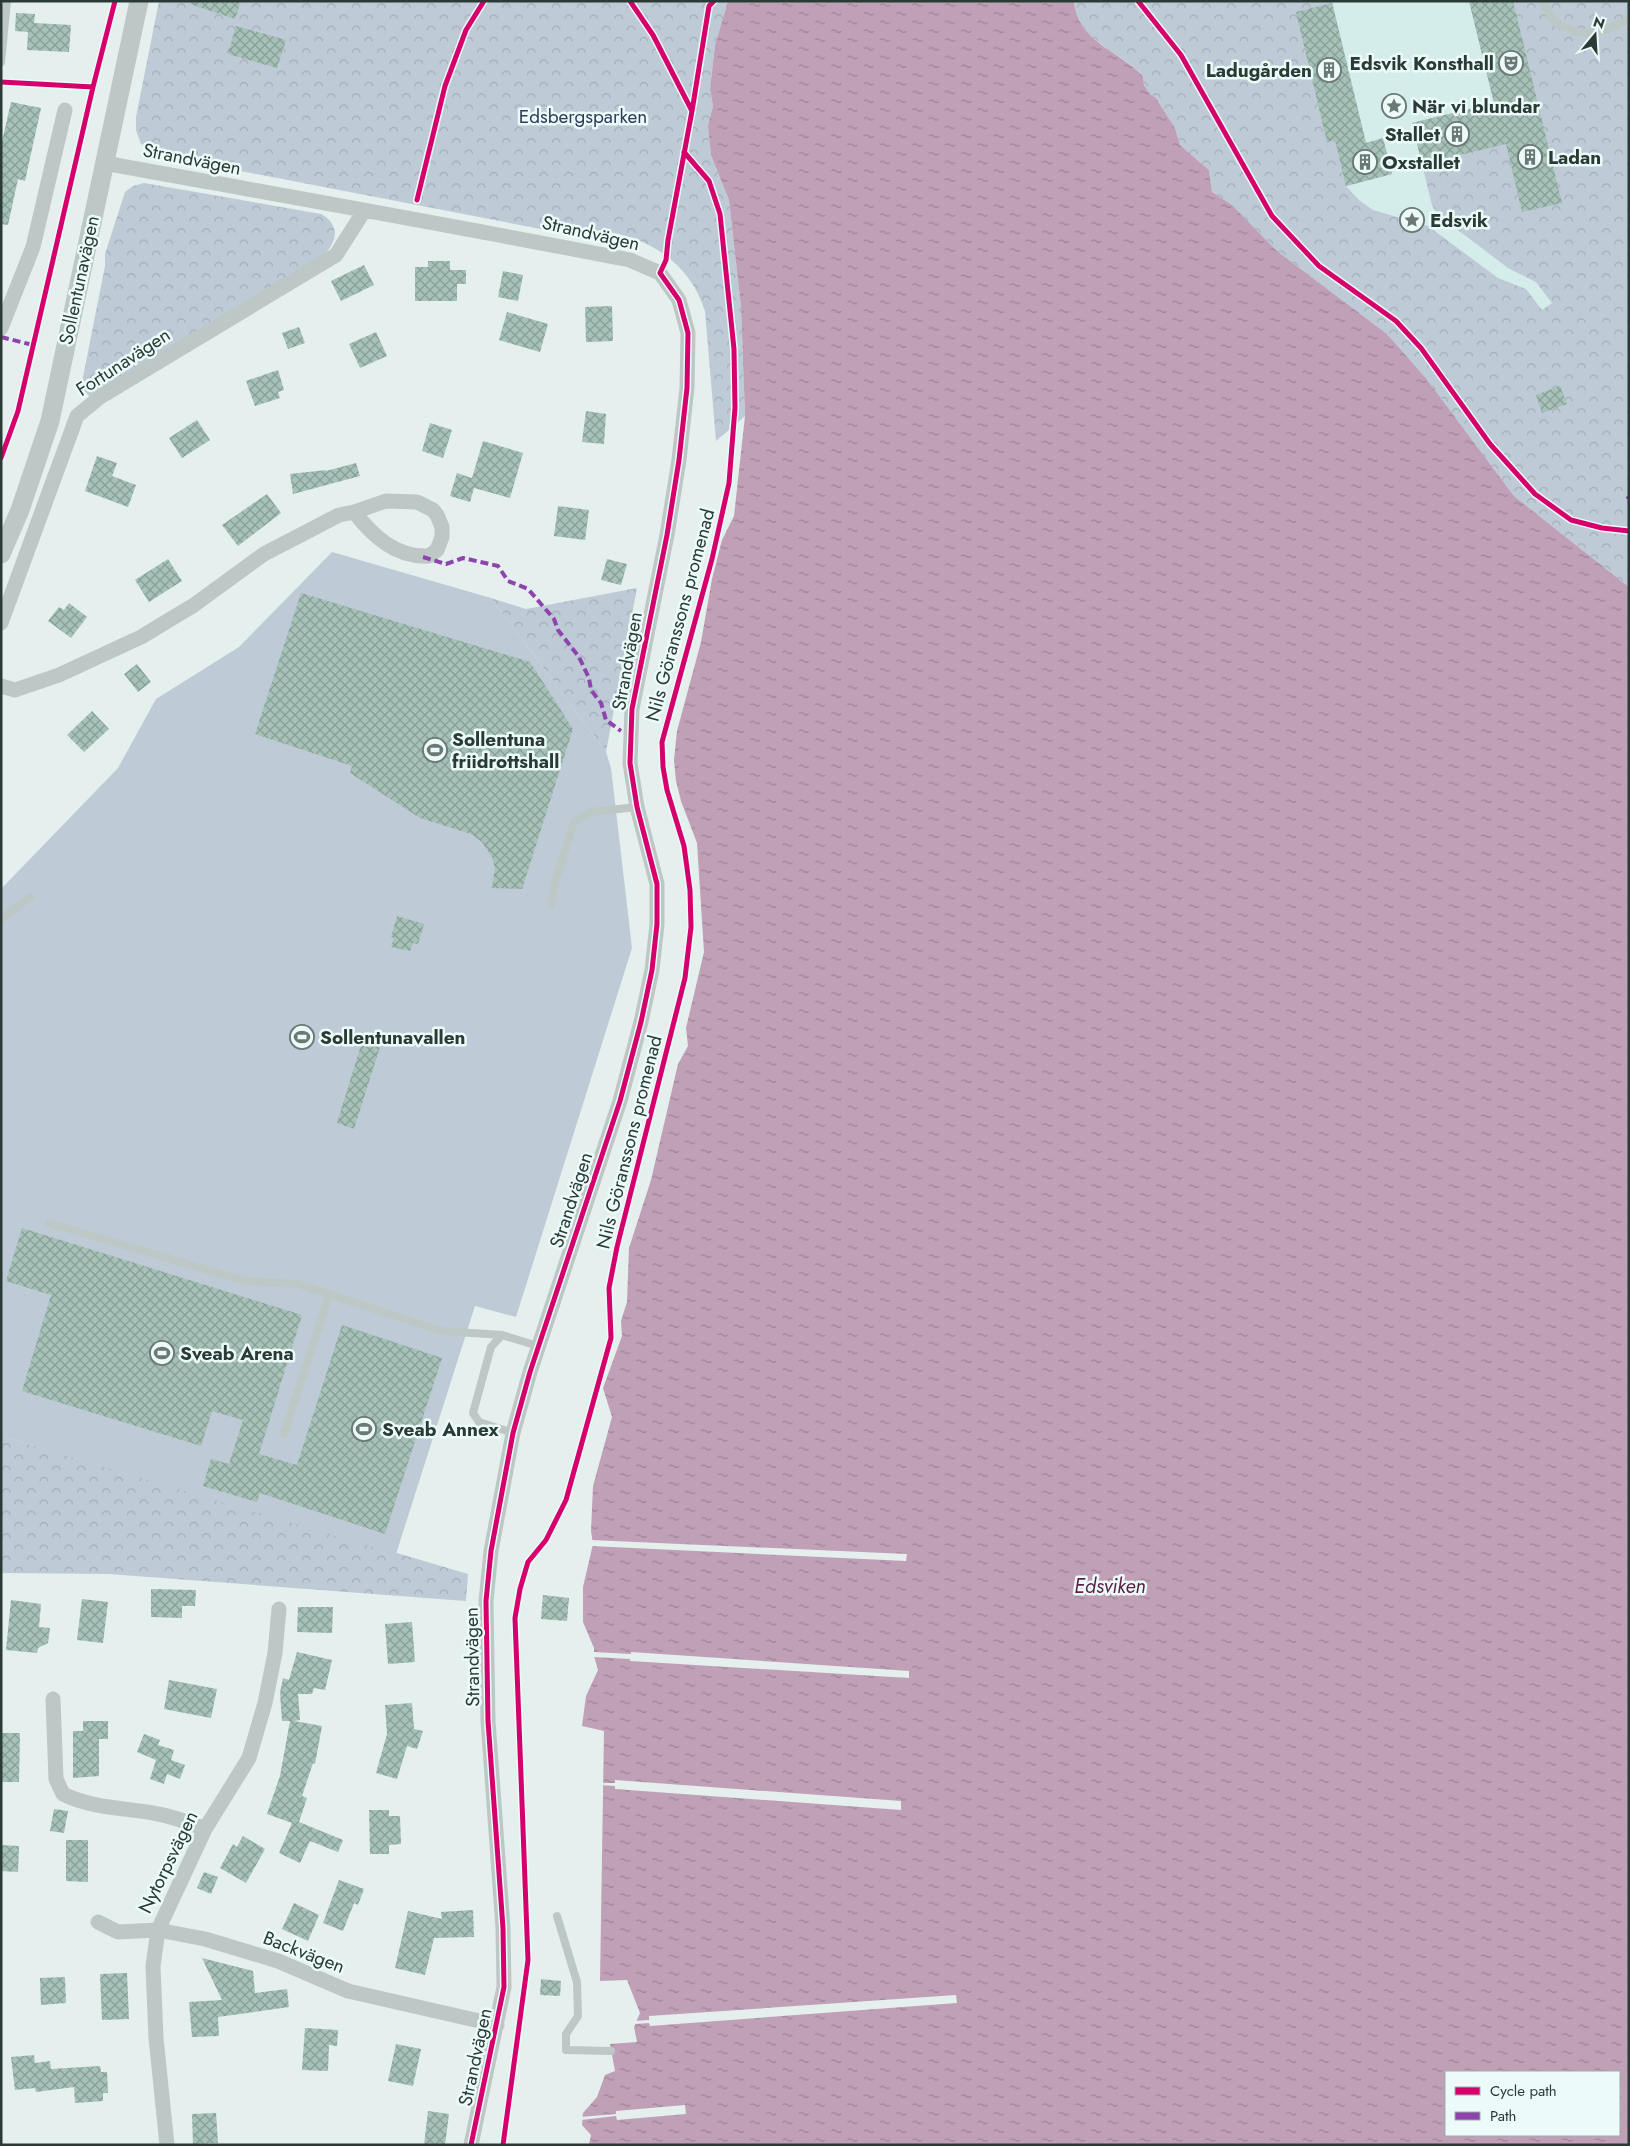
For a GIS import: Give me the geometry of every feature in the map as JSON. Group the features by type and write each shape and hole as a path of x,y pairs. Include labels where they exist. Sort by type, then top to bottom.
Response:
{"street":[{"name":"Sollentunavägen","path":"1,554 20,510 50,421 139,1"},
{"path":"1,328 33,247 65,110"},
{"name":"Strandvägen","path":"104,162 364,211 412,217 630,260 660,273 680,300 688,333 687,388 679,460 667,535 632,709 630,763 637,807 656,884 657,924 652,970 642,1022 620,1100 538,1346 513,1433 491,1551 486,1601 488,1721 503,1928 504,1987 472,2145"},
{"name":"Fortunavägen","path":"1,623 76,416 100,397 336,255 364,211"},
{"path":"1,686 15,690 59,676 141,637 194,605 264,554 339,515 354,512 386,500 417,502 433,510 442,527 440,546 438,550 429,556 402,552 377,537 354,512"},
{"name":"Nytorpsvägen","path":"167,2145 158,2059 153,1975 158,1930 205,1829 249,1758 265,1703 275,1653 279,1609"},
{"path":"53,1699 56,1779 63,1794 78,1800 155,1813 186,1821 205,1829"},
{"name":"Backvägen","path":"98,1922 118,1932 158,1930 205,1940 278,1961 348,1991 496,2025"}],"lane":[{"path":"1,62 7,1"},
{"path":"1543,1 1553,21 1573,31 1595,34 1629,20"},
{"path":"551,904 554,882 574,822 591,812 637,807"},
{"path":"1,919 30,896"},
{"path":"49,1223 245,1281 298,1284 441,1331 502,1335 538,1346"},
{"path":"284,1434 329,1295"},
{"path":"502,1335 491,1347 473,1413 479,1422 513,1433"},
{"path":"557,1916 577,1982 578,2016 566,2034 566,2050 611,2051"}],"green space":[{"name":"Edsbergsparken","path":"159,1 728,1 715,45 710,89 713,106 708,126 711,155 729,200 741,307 745,416 716,441 705,311 699,295 691,281 669,258 641,242 626,236 602,231 551,231 163,156 141,144 136,130 136,117"},
{"path":"1074,1 1629,1 1629,587 1514,496 1425,377 1387,334 1277,251 1232,205 1212,192 1209,170 1180,145 1175,128 1156,98 1150,94 1144,85 1143,76 1091,35 1077,15"},
{"path":"144,183 321,214 332,223 335,234 334,239 323,256 90,397 81,387 105,266 105,254 125,192 133,186"},
{"name":"Sollentunavallen","path":"332,552 491,598 606,752 611,768 632,948 516,1317 475,1306 396,1554 1,1436 1,889 118,768 156,699 239,647"},
{"path":"637,588 606,752 491,598 526,609"},
{"path":"1,1436 468,1574 466,1601 109,1574 1,1573"}],"shaded area":[{"path":"1332,1 1469,1 1494,103 1412,123 1432,205 1437,214 1508,268 1536,282 1552,303 1542,310 1526,289 1498,278 1428,226 1373,210 1359,200 1346,186 1392,174 1383,139 1366,143"}],"water":[{"name":"Edsviken","path":"728,1 1074,1 1077,15 1091,36 1143,76 1144,85 1150,94 1156,98 1175,128 1180,145 1209,170 1212,192 1232,205 1277,251 1387,334 1425,377 1514,496 1629,587 1629,2145 589,2145 591,2135 582,2125 583,2113 597,2097 605,2075 615,2071 610,2044 637,2042 634,2027 640,2013 627,1980 600,1981 604,1731 582,1726 586,1696 598,1670 594,1648 583,1622 583,1587 593,1544 591,1531 593,1486 612,1417 603,1388 622,1336 621,1321 627,1302 629,1248 651,1180 678,1064 688,1046 686,1028 704,952 697,843 681,801 676,781 674,760 677,731 701,642 712,579 722,540 734,516 745,416 741,307 729,200 711,155 708,126 713,106 710,89 715,45"}],"pier":[{"path":"591,1540 907,1554 906,1561 591,1546"},
{"path":"594,1652 631,1654 631,1652 909,1671 909,1678 630,1661 630,1659 593,1657"},
{"path":"615,1780 901,1801 901,1810 615,1789 615,1786 600,1785 600,1783 615,1783"},
{"path":"956,1995 957,2003 650,2026 649,2023 635,2024 634,2021 649,2020 649,2016"},
{"path":"685,2105 686,2114 617,2120 616,2116 581,2120 580,2117 616,2114 616,2111"}],"building":[{"path":"190,1 241,1 235,19 190,4"},
{"path":"1469,1 1513,1 1562,203 1522,212 1506,144 1422,164 1412,123 1494,103"},
{"name":"Ladugården","path":"1332,3 1366,143 1383,138 1392,174 1346,186 1335,140 1327,142 1296,12"},
{"path":"16,13 35,14 34,23 71,25 69,52 27,50 28,32 15,31"},
{"path":"236,26 286,40 277,68 228,54"},
{"path":"11,102 41,108 25,181 18,179 8,225 1,224 1,146"},
{"path":"428,261 450,261 450,270 466,270 466,284 457,284 457,301 415,301 415,267 428,267"},
{"path":"364,265 374,285 341,301 331,281"},
{"path":"503,271 523,275 518,301 498,297"},
{"path":"612,306 613,341 586,342 585,307"},
{"path":"507,312 548,324 540,352 499,340"},
{"path":"299,327 305,343 288,349 282,333"},
{"path":"376,332 387,356 360,368 349,344"},
{"path":"278,370 284,390 278,392 280,398 255,406 246,381"},
{"path":"1560,386 1567,404 1542,413 1536,395"},
{"path":"586,411 606,414 604,444 582,442"},
{"path":"197,420 210,440 182,458 169,438"},
{"path":"430,423 452,430 443,458 422,451"},
{"path":"483,441 523,453 510,498 474,488 470,502 450,496 457,473 472,478"},
{"path":"97,456 117,463 112,476 136,485 128,507 85,491"},
{"path":"356,463 360,476 293,494 290,474 326,471"},
{"path":"267,494 281,513 238,546 222,525"},
{"path":"558,506 589,510 585,540 554,536"},
{"path":"168,559 182,581 149,602 135,580"},
{"path":"607,559 627,564 621,585 601,580"},
{"name":"Sollentuna friidrottshall","path":"301,593 530,662 573,729 522,889 492,888 495,868 492,857 482,842 471,834 420,818 350,773 352,766 255,734"},
{"path":"69,603 87,617 71,638 48,621 59,607 64,610"},
{"path":"137,664 151,682 138,692 124,674"},
{"path":"92,711 109,729 84,752 67,735"},
{"path":"397,916 424,924 418,944 413,943 410,951 391,947 394,938 391,937"},
{"path":"362,1042 380,1047 354,1129 337,1123"},
{"name":"Sveab Arena","path":"22,1228 302,1315 259,1454 297,1465 342,1325 442,1358 385,1534 260,1493 257,1502 203,1486 211,1459 229,1464 243,1420 212,1411 201,1446 22,1391 51,1295 6,1281"},
{"path":"151,1589 196,1590 195,1606 182,1606 182,1618 151,1617"},
{"path":"543,1595 569,1598 567,1621 541,1619"},
{"path":"82,1599 108,1602 103,1643 77,1640"},
{"path":"11,1600 41,1604 39,1627 50,1628 48,1643 38,1648 37,1653 6,1650"},
{"path":"298,1607 333,1607 332,1633 297,1632"},
{"path":"412,1622 415,1662 388,1664 385,1624"},
{"path":"297,1652 332,1660 325,1690 314,1688 312,1694 298,1694 300,1720 294,1721 322,1726 315,1764 313,1763 302,1796 307,1798 299,1822 343,1840 338,1852 310,1841 300,1863 279,1853 292,1823 267,1814 280,1776 290,1721 282,1721 280,1693 283,1678 289,1680"},
{"path":"169,1680 217,1689 211,1718 164,1709"},
{"path":"412,1703 414,1729 423,1731 417,1749 407,1746 397,1779 376,1773 387,1734 385,1705"},
{"path":"83,1721 108,1721 108,1739 99,1739 99,1776 73,1778 73,1731 83,1731"},
{"path":"1,1733 20,1733 19,1782 1,1782"},
{"path":"144,1734 160,1740 158,1745 174,1750 171,1760 185,1765 180,1779 167,1774 164,1784 150,1779 156,1760 137,1752"},
{"path":"54,1809 68,1811 64,1833 50,1831"},
{"path":"369,1810 389,1810 389,1816 400,1816 401,1844 389,1845 389,1854 370,1854"},
{"path":"243,1836 265,1849 246,1883 220,1868 233,1844 237,1847"},
{"path":"66,1840 88,1840 88,1882 66,1881"},
{"path":"1,1845 19,1846 18,1872 1,1871"},
{"path":"204,1872 218,1877 211,1894 197,1888"},
{"path":"339,1880 364,1889 358,1905 354,1903 343,1931 323,1923"},
{"path":"294,1903 319,1915 308,1941 282,1929"},
{"path":"473,1910 474,1937 434,1938 425,1975 395,1968 408,1911 442,1919 441,1912"},
{"path":"202,1958 253,1971 255,1993 287,1989 289,2007 218,2017 219,2036 192,2037 189,2002 222,2000"},
{"path":"127,1973 129,2019 102,2020 100,1974"},
{"path":"65,1977 66,2003 41,2005 40,1978"},
{"path":"541,1979 561,1981 560,1996 540,1995"},
{"path":"305,2028 338,2030 337,2046 329,2045 328,2071 302,2070"},
{"path":"396,2044 421,2049 413,2086 388,2081"},
{"path":"34,2055 35,2063 50,2061 51,2069 100,2066 101,2072 107,2072 108,2093 103,2093 103,2101 75,2103 74,2087 36,2092 35,2088 15,2090 11,2057"},
{"path":"428,2111 449,2114 445,2145 424,2145"},
{"path":"216,2113 218,2143 193,2144 192,2114"}],"marked path":[{"path":"1,337 33,345"},
{"path":"423,557 446,564 463,558 498,566 508,581 528,589 554,619 558,630 579,657 589,678 591,690 601,703 606,720 621,731"}],"cycle path":[{"path":"1,458 18,411 93,87 115,1"},
{"path":"417,200 445,86 466,30 484,1"},
{"path":"630,1 653,35 692,111"},
{"name":"Nils Göranssons promenad","path":"471,2145 504,1987 503,1928 488,1721 486,1601 491,1551 513,1433 530,1372 620,1101 641,1022 652,970 657,924 657,884 637,807 630,763 632,709 667,535 679,460 687,388 688,333 679,300 660,273 666,260 709,6 714,1"},
{"path":"1138,1 1181,55 1272,216 1319,266 1396,321 1421,348 1490,444 1535,494 1571,520 1602,528 1629,531"},
{"path":"1,82 93,87"},
{"name":"Nils Göranssons promenad","path":"503,2145 528,1960 515,1618 520,1589 528,1562 546,1540 566,1500 611,1338 609,1288 617,1247 685,978 691,927 690,890 684,846 667,790 663,767 662,742 712,559 729,483 735,408 734,349 720,214 709,181 684,152"}],"place":[{"name":"Edsvik Konsthall","path":"1511,63"},
{"name":"Ladugården","path":"1329,70"},
{"name":"När vi blundar","path":"1394,106"},
{"name":"Stallet","path":"1457,134"},
{"name":"Ladan","path":"1530,157"},
{"name":"Oxstallet","path":"1365,162"},
{"name":"Edsvik","path":"1412,220"},
{"name":"Sollentuna friidrottshall","path":"435,750"},
{"name":"Sollentunavallen","path":"302,1037"},
{"name":"Sveab Arena","path":"162,1353"},
{"name":"Sveab Annex","path":"364,1429"}]}
